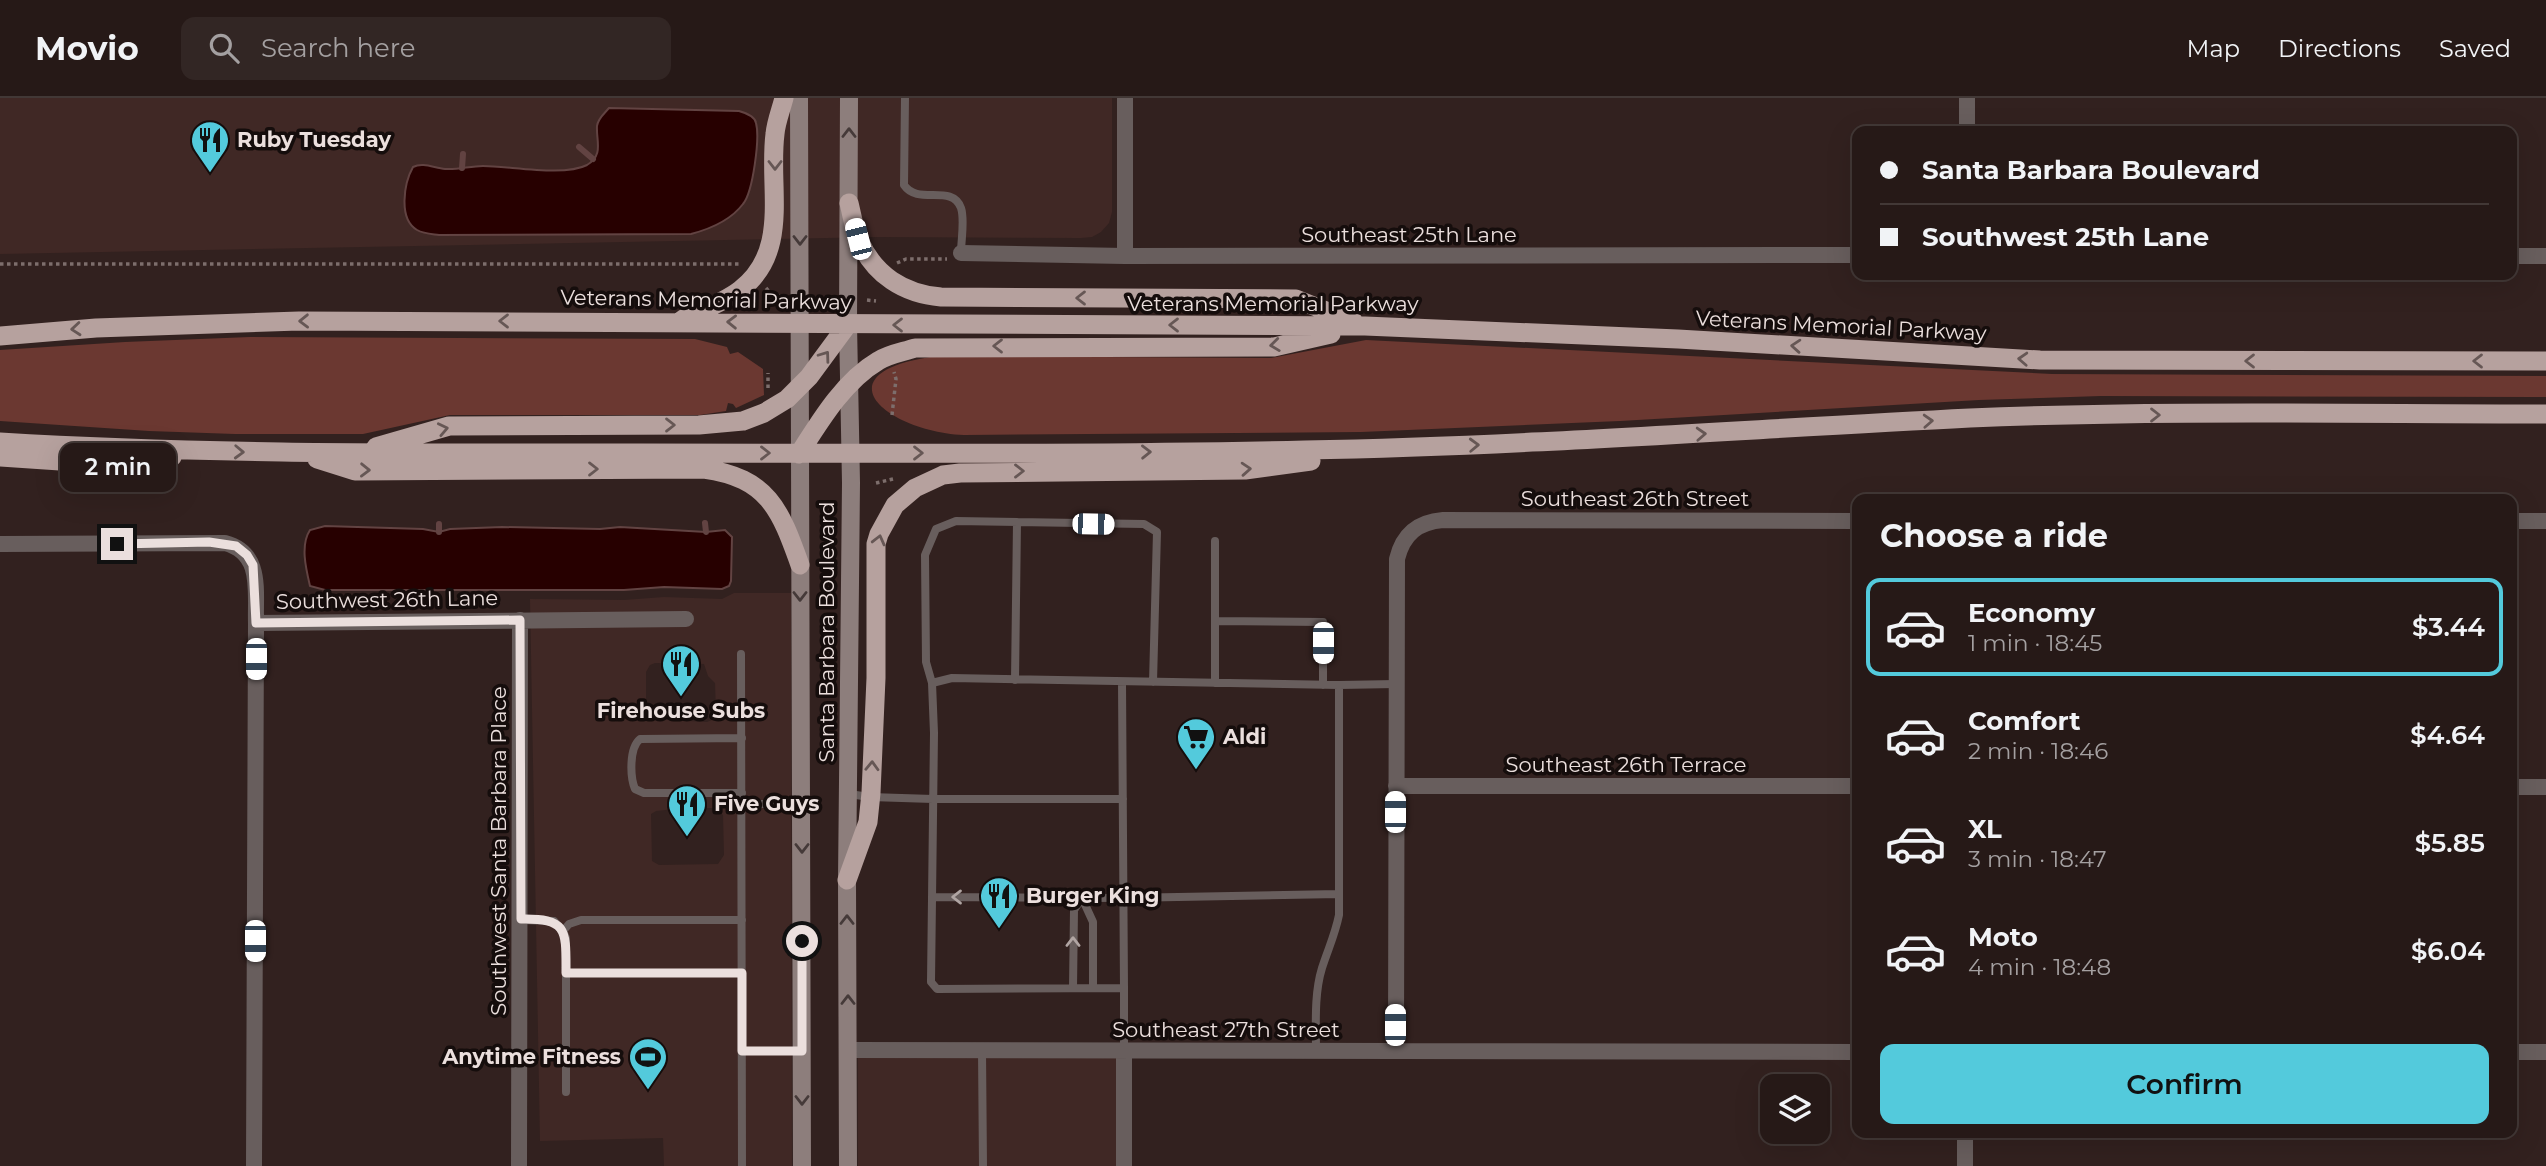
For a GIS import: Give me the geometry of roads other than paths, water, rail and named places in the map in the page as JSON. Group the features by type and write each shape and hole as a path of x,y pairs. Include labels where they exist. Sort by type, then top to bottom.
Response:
{"highway":[{"path":"678,321 740,290 763,263 775,222 775,134 785,98"},
{"path":"849,202 858,239 866,253 888,278 916,294 954,297 1296,299 1365,326"},
{"name":"Veterans Memorial Parkway","path":"0,335 96,328 299,321 1365,326 1678,339 2040,360 2546,361"},
{"path":"354,453 449,426 728,424 764,413 787,399 809,377 848,324"},
{"path":"799,454 825,415 849,387 878,361 915,348 1274,347 1365,326"},
{"path":"0,442 300,453 850,454 1304,450 1528,444 2064,415 2546,414"},
{"path":"847,880 868,822 876,678 876,544 895,505 915,488 943,475 960,473 1245,470 1405,447"},
{"path":"0,457 134,466 196,451"},
{"path":"300,453 355,471 704,469 737,475 771,500 787,527 800,565"}],"main road":[{"name":"Santa Barbara Boulevard","path":"799,98 802,1166"},
{"name":"Santa Barbara Boulevard","path":"848,1166 849,98"}],"street":[{"path":"1125,98 1125,256"},
{"path":"1967,98 1967,126"},
{"name":"Southeast 25th Lane","path":"961,253 1125,256 1852,256"},
{"path":"2517,256 2546,256"},
{"name":"Southeast 26th Street","path":"1396,684 1397,559 1405,537 1415,528 1430,522 1852,521"},
{"path":"2517,521 2546,521"},
{"path":"0,544 209,542 236,546 247,555 253,565 256,623 254,1166"},
{"name":"Southwest 26th Lane","path":"256,623 686,619"},
{"name":"Southwest Santa Barbara Place","path":"519,1166 520,620"},
{"path":"1395,1051 1396,684"},
{"name":"Southeast 26th Terrace","path":"1395,786 1852,786"},
{"path":"2517,787 2546,787"},
{"name":"Southeast 27th Street","path":"848,1050 1852,1052"},
{"path":"1124,1051 1124,1166"},
{"path":"2517,1052 2546,1052"},
{"path":"1965,1138 1965,1166"}],"lane":[{"path":"905,98 904,185 909,192 918,196 947,195 954,198 962,209 961,253"},
{"path":"1124,988 937,989 931,982 932,683 926,662 925,555 936,529 957,522 1017,522 1144,524 1157,532 1153,682"},
{"path":"1015,680 1017,522"},
{"path":"1215,541 1215,683"},
{"path":"1215,621 1323,622 1323,685"},
{"path":"741,654 742,1166"},
{"path":"932,683 951,678 1396,684"},
{"path":"1122,682 1124,1051"},
{"path":"1316,1051 1316,999 1322,969 1335,938 1339,915 1339,685"},
{"path":"742,738 640,739 633,749 633,782 635,789 644,793 742,793"},
{"path":"849,794 933,799 1123,799"},
{"path":"743,804 802,804"},
{"path":"932,897 1124,898 1339,894"},
{"path":"1073,988 1073,909 1082,898"},
{"path":"1082,898 1093,922 1093,988"},
{"path":"521,919 554,921 566,939 566,1093"},
{"path":"563,931 569,924 581,920 742,920"},
{"path":"566,973 742,973"},
{"path":"742,1051 802,1051"},
{"path":"982,1051 982,1166"}],"waterway":[{"path":"579,147 593,159"},
{"path":"462,168 463,154"},
{"path":"705,523 706,532"},
{"path":"439,524 439,532"}],"place":[{"name":"Ruby Tuesday","path":"210,174"},
{"name":"Firehouse Subs","path":"681,698"},
{"name":"Aldi","path":"1196,771"},
{"name":"Five Guys","path":"687,838"},
{"name":"Burger King","path":"999,930"},
{"name":"Anytime Fitness","path":"648,1091"}]}
